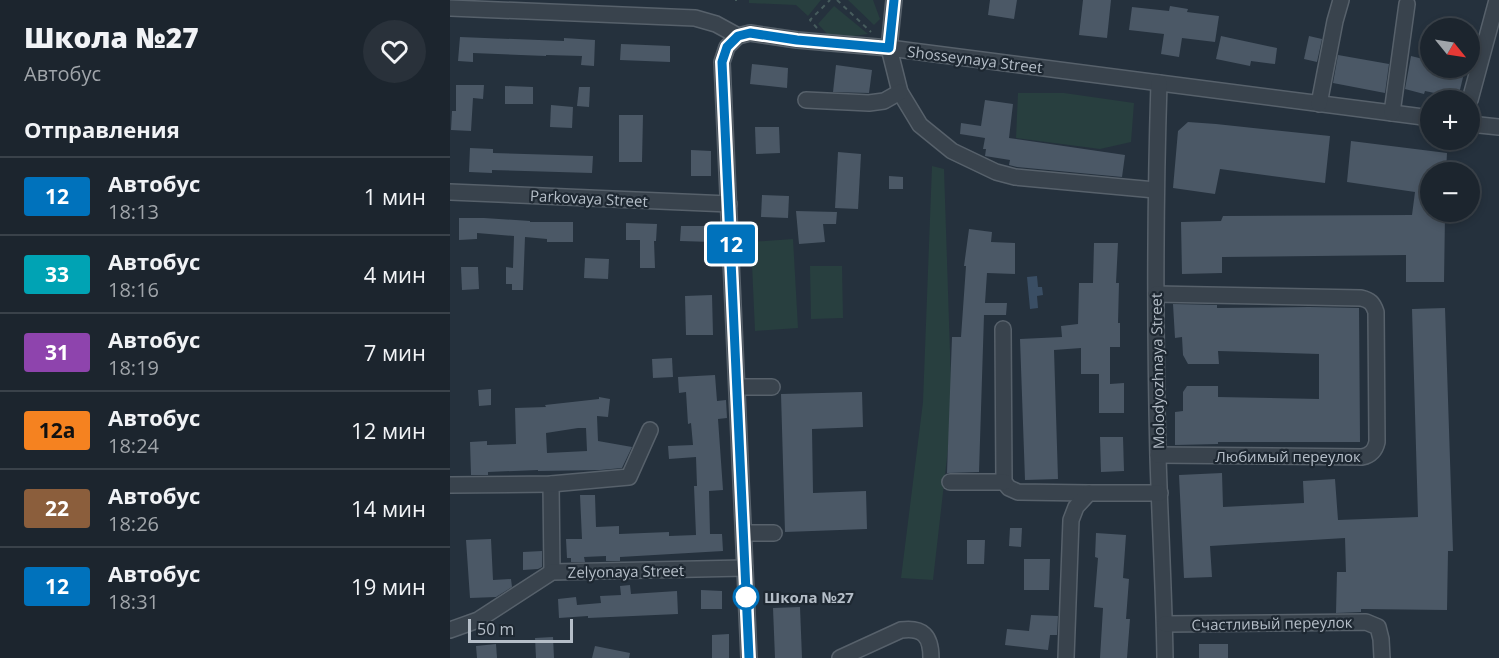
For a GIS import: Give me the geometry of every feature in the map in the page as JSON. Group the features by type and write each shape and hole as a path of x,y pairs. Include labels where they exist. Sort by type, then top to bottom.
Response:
{"street":[{"path":"894,0 883,43 900,92 920,125 952,151 996,172 1015,177 1155,189"},
{"path":"1319,104 1341,0"},
{"path":"1473,90 1497,0"},
{"path":"1392,113 1407,4"},
{"name":"Shosseynaya Street","path":"450,8 695,18 716,24 738,36 750,33 797,40 883,43 1158,83 1420,117"},
{"path":"738,36 727,47 722,62 749,658"},
{"name":"Molodyozhnaya Street","path":"1158,83 1155,189 1156,294 1158,455 1165,658"},
{"path":"806,100 869,103 884,101 900,92"},
{"path":"1480,124 1499,127"},
{"name":"Parkovaya Street","path":"450,192 729,204"},
{"name":"Любимый переулок","path":"1156,294 1362,298 1369,300 1376,312 1377,442 1375,450 1370,455 1362,457 1158,455"},
{"path":"1003,328 1004,482 1009,488 1018,492 1160,493"},
{"path":"737,387 772,387"},
{"path":"450,485 551,484 629,477 650,430"},
{"path":"950,482 1004,482"},
{"path":"551,484 552,573"},
{"path":"1066,658 1071,520 1076,507 1089,493"},
{"path":"744,533 774,533"},
{"name":"Zelyonaya Street","path":"450,630 478,620 552,573 745,568"},
{"name":"Счастливый переулок","path":"1165,624 1366,622 1378,627 1382,658"},
{"path":"840,658 901,630 910,629 926,636 931,644 931,658"}],"path":[{"path":"822,33 810,20 830,0"},
{"path":"837,0 883,43"}],"green space":[{"path":"749,0 821,0 808,16 796,5 749,3"},
{"path":"848,0 873,0 880,19 874,25"},
{"path":"834,6 868,34 832,39 818,24"},
{"path":"1018,93 1064,93 1134,103 1131,142 1100,149 1016,138"},
{"path":"932,166 944,169 952,414 933,580 901,578 923,402"},
{"path":"793,239 798,328 755,331 751,242"},
{"path":"810,266 842,266 843,318 811,319"}],"water":[{"path":"1037,276 1038,287 1042,287 1043,295 1037,296 1038,308 1030,309 1027,277"}],"building":[{"path":"990,0 1017,0 1014,19 988,15"},
{"path":"1083,0 1111,0 1107,38 1079,35"},
{"path":"1170,6 1188,9 1187,12 1219,16 1215,42 1182,38 1179,57 1161,54 1164,34 1129,30 1132,7 1169,11"},
{"path":"1221,36 1277,48 1275,64 1251,61 1250,66 1216,59"},
{"path":"1309,36 1322,39 1317,62 1304,59"},
{"path":"460,37 595,40 594,66 581,65 582,56 473,53 473,62 458,61"},
{"path":"621,44 670,46 670,62 620,60"},
{"path":"1338,55 1389,64 1385,93 1333,83"},
{"path":"1411,56 1420,58 1420,78 1463,78 1460,90 1420,90 1420,93 1405,89"},
{"path":"752,64 788,68 787,88 750,84"},
{"path":"836,65 872,70 869,93 833,92"},
{"path":"456,85 484,85 483,99 473,98 471,131 451,130 452,111 456,111"},
{"path":"505,86 533,87 533,104 505,104"},
{"path":"579,87 590,87 589,107 577,106"},
{"path":"985,100 1013,104 1009,138 1125,155 1122,177 1017,167 1009,165 1010,160 985,156 986,149 983,149 985,138 960,134 961,123 981,126"},
{"path":"551,105 573,107 572,128 550,127"},
{"path":"619,115 643,115 642,162 619,162"},
{"path":"1188,122 1330,136 1325,183 1220,169 1215,194 1173,188 1178,131"},
{"path":"755,127 779,127 780,153 756,154"},
{"path":"1351,141 1447,153 1447,162 1420,162 1420,222 1445,222 1444,282 1406,282 1406,255 1222,257 1222,273 1182,274 1181,222 1221,221 1223,216 1412,215 1415,192 1347,182"},
{"path":"470,148 493,149 493,153 593,156 592,173 492,170 492,173 469,172"},
{"path":"691,150 711,151 711,176 691,176"},
{"path":"838,152 861,154 858,209 835,208"},
{"path":"889,176 903,177 903,189 889,189"},
{"path":"762,195 789,196 788,218 761,217"},
{"path":"796,211 837,212 836,224 823,224 825,242 799,244"},
{"path":"459,218 573,222 573,242 547,242 547,239 525,237 523,290 512,290 512,284 506,284 506,267 513,268 514,236 477,233 477,239 459,240"},
{"path":"626,223 657,224 656,241 654,241 655,268 640,268 640,240 626,240"},
{"path":"681,226 713,226 713,242 680,241"},
{"path":"969,229 992,232 991,242 1015,243 1015,274 987,273 985,303 1007,303 1006,315 984,315 979,472 947,473 952,337 961,337 966,266 964,266"},
{"path":"1094,243 1118,243 1116,283 1119,283 1120,347 1110,347 1110,384 1124,383 1124,413 1099,413 1099,374 1081,374 1081,348 1054,350 1058,479 1025,480 1020,339 1062,337 1061,326 1078,324 1079,283 1093,283"},
{"path":"585,258 609,259 608,279 584,278"},
{"path":"461,267 478,267 479,289 462,290"},
{"path":"712,295 713,335 686,335 685,296"},
{"path":"1173,304 1217,305 1217,308 1359,308 1360,442 1218,442 1218,444 1175,445 1175,412 1183,411 1183,392 1187,386 1218,386 1218,397 1319,399 1319,354 1218,351 1219,364 1188,364 1183,355 1182,337 1175,338"},
{"path":"1445,308 1453,551 1448,551 1447,610 1361,609 1361,612 1336,613 1337,572 1346,572 1345,538 1210,546 1212,577 1184,578 1179,475 1222,473 1223,507 1304,503 1303,481 1335,479 1338,520 1418,517 1412,309"},
{"path":"672,358 673,377 653,378 652,359"},
{"path":"715,375 717,401 726,400 727,418 718,419 723,490 709,491 710,534 722,534 723,551 620,557 620,561 606,561 606,556 584,557 585,562 571,562 571,558 567,558 566,539 582,539 580,495 595,495 596,527 619,526 619,534 669,532 669,536 696,535 694,486 697,486 696,457 669,459 668,446 693,445 691,423 688,424 686,392 679,393 678,377"},
{"path":"491,389 491,405 479,406 478,390"},
{"path":"862,392 863,427 812,429 813,493 866,491 867,529 785,532 781,394"},
{"path":"599,397 610,399 608,417 597,416 598,441 632,447 622,468 488,472 488,475 471,475 470,442 487,441 487,445 516,444 515,408 546,407 545,405 599,399","holes":["586,428 587,451 547,453 546,433"]},
{"path":"1100,437 1123,437 1124,471 1101,472"},
{"path":"1010,528 1022,528 1021,547 1009,546"},
{"path":"1096,533 1126,535 1123,578 1129,579 1126,619 1130,619 1127,658 1100,658 1103,608 1094,607 1098,558 1095,557"},
{"path":"491,539 493,580 511,579 512,587 496,597 470,598 466,540"},
{"path":"967,540 985,540 984,564 967,564"},
{"path":"542,551 542,567 523,570 523,552"},
{"path":"1024,559 1050,559 1049,590 1024,590"},
{"path":"630,585 631,594 677,591 678,614 559,618 558,599 576,597 577,605 601,603 600,596 621,595 620,586"},
{"path":"701,590 722,591 722,609 701,609"},
{"path":"800,607 802,658 775,658 773,608"},
{"path":"1031,615 1058,616 1057,635 1050,635 1048,650 1005,645 1007,629 1029,631"},
{"path":"729,634 729,658 712,658 712,635"},
{"path":"553,637 554,658 536,658 535,638"},
{"path":"496,644 497,658 477,658 476,646"},
{"path":"1199,644 1228,644 1228,658 1199,658"},
{"path":"595,646 630,653 629,658 592,658"}],"bus line":[{"name":"12","path":"749,658 722,62 727,47 738,36 750,33 797,40 889,48 894,0"}],"place":[{"name":"Школа №27","path":"746,597"}]}
